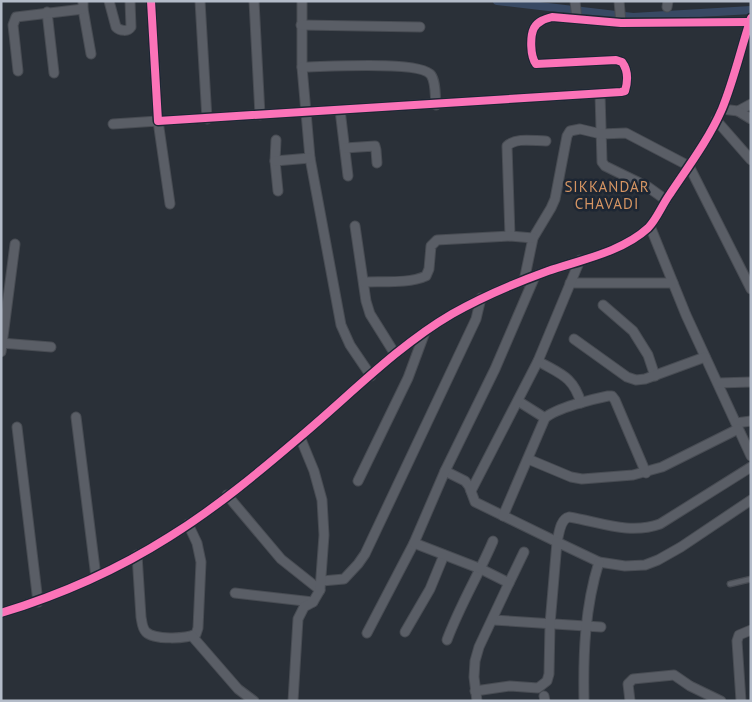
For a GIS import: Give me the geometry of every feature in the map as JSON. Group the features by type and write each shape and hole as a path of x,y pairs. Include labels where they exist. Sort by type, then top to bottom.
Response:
{"street":[{"path":"109,1 116,27 128,30 131,27 130,1"},
{"path":"151,1 158,121 170,204"},
{"path":"200,1 207,119"},
{"path":"254,1 260,115"},
{"path":"302,1 302,67 310,158 342,325 350,345 371,376"},
{"path":"575,1 577,18"},
{"path":"619,1 621,23"},
{"path":"18,71 14,20 20,15 83,5 91,54"},
{"path":"47,12 54,73"},
{"path":"1,613 38,602 96,578 169,538 300,437 396,354 449,316 481,298 535,276 619,247 634,239 650,226 690,166 722,109 750,21 621,23 552,17 544,19 534,28 532,36 533,62 540,64 616,60 622,62 625,66 627,80 625,91 621,92 113,124"},
{"path":"301,25 420,27"},
{"path":"302,67 370,65 417,67 430,74 433,79 436,105"},
{"path":"600,94 601,159 604,166 648,187 666,200"},
{"path":"738,111 751,104"},
{"path":"722,109 738,111 751,119"},
{"path":"340,110 348,176"},
{"path":"716,120 751,160"},
{"path":"524,281 533,238 555,199 567,136 570,131 580,129 602,134 626,133 690,166 751,289"},
{"path":"276,140 275,161 278,191"},
{"path":"510,236 507,146 516,141 546,141"},
{"path":"345,148 375,146 377,163"},
{"path":"275,161 310,158"},
{"path":"355,226 366,301 370,314 396,354"},
{"path":"650,226 705,357 751,456"},
{"path":"364,282 410,280 426,276 429,269 431,246 437,240 510,236 533,238"},
{"path":"15,244 2,346 51,347"},
{"path":"470,491 538,361 580,260"},
{"path":"366,633 414,543 445,471 495,369 535,276"},
{"path":"570,283 673,282"},
{"path":"321,586 344,579 358,564 364,554 476,319 481,298"},
{"path":"604,305 638,336 656,376"},
{"path":"358,481 408,378 426,332"},
{"path":"574,339 632,380 656,376 705,357"},
{"path":"538,361 569,380 575,386 581,403"},
{"path":"718,383 751,382"},
{"path":"503,516 545,418 552,413 581,403 612,396 646,473"},
{"path":"518,401 545,418"},
{"path":"76,417 96,578"},
{"path":"528,458 564,474 582,479 646,473 662,467 737,426 751,422"},
{"path":"17,427 38,602"},
{"path":"293,701 298,619 304,607 313,602 321,586 324,535 322,500 314,471 300,437"},
{"path":"524,552 479,647 475,661 476,696 510,686 538,688 543,685 549,674 550,624 557,542 565,518 569,517 620,528 650,528 660,524 751,467"},
{"path":"445,471 465,481 475,502 599,562 625,566 645,565 658,560 681,547 751,500"},
{"path":"227,495 281,559 321,586"},
{"path":"138,555 141,617 146,633 154,637 192,636 196,634 198,628 201,562 197,543 188,524"},
{"path":"447,640 459,608 481,569 493,541"},
{"path":"414,543 481,569 509,584"},
{"path":"405,632 427,596 444,555"},
{"path":"584,701 583,661 586,626 592,584 599,562"},
{"path":"235,593 313,602"},
{"path":"493,620 602,627"},
{"path":"741,701 737,641 739,635 751,630"},
{"path":"192,636 238,689 254,701"},
{"path":"630,701 628,684 633,679 674,675 690,686 721,701"}],"lane":[{"path":"730,584 751,578"}],"waterway":[{"path":"497,1 633,17 751,10"}],"cycle path":[{"path":"151,1 158,121 621,92 625,91 626,72 622,62 616,60 536,64 531,46 534,28 542,21 552,17 621,23 750,22"},
{"path":"1,613 88,581 149,549 186,526 269,463 393,356 452,314 523,280 587,259 613,249 638,236 654,220 698,153 717,120 730,87 751,18"}],"district":[{"name":"SIKKANDAR CHAVADI","path":"607,196"}]}
